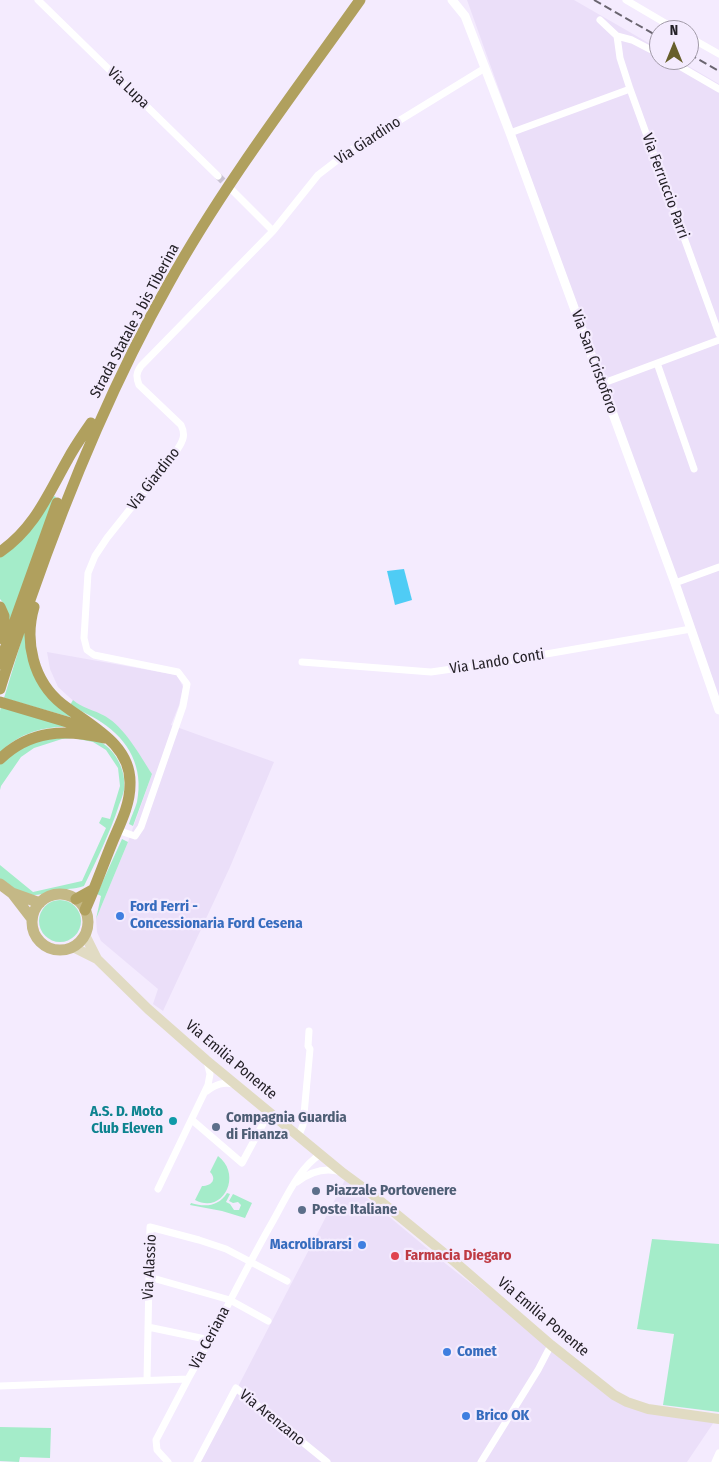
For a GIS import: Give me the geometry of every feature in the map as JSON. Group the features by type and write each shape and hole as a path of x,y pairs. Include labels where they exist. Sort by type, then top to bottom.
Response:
{"highway":[{"name":"Strada Statale 3 bis Tiberina","path":"0,664 61,493 91,423 137,326 202,212 351,0"},
{"name":"Strada Statale 3 bis Tiberina","path":"1,685 68,495 140,337 169,282 224,194 360,0"},
{"path":"0,552 38,514 68,459 91,423"},
{"path":"48,549 43,580 33,609 30,628 31,647 36,668 46,686 61,703 80,716 120,751 128,767 130,784 128,803 85,910"},
{"path":"0,607 4,616 4,636 0,650"},
{"path":"0,702 74,724 108,739"},
{"path":"0,759 26,740 42,734 76,733 108,739"},
{"path":"76,899 94,889"}],"main road":[{"path":"0,884 12,893 32,919"},
{"path":"12,893 40,902"},
{"path":"58,894 76,899 85,910 88,918 85,935 73,947 61,950 44,945 35,935 32,927 32,919 40,902 58,894"},
{"name":"Via Emilia Ponente","path":"85,935 97,959"},
{"name":"Via Emilia Ponente","path":"73,947 97,959 148,1009 206,1060 455,1262 551,1345 614,1395 627,1402 660,1412 719,1419"}],"street":[{"name":"Via Lupa","path":"38,0 218,176"},
{"name":"Via San Cristoforo","path":"452,0 465,16 510,133 675,583 719,710"},
{"path":"626,0 661,20"},
{"path":"600,20 617,36 649,48"},
{"name":"Via Ferruccio Parri","path":"617,36 620,58 630,89 719,334"},
{"path":"699,43 719,54"},
{"name":"Via Giardino","path":"118,830 134,836 142,827 183,706 187,684 178,672 94,655 87,650 84,638 88,573 95,556 183,440 184,432 181,426 139,385 136,377 137,371 273,231 318,175 348,152 485,68"},
{"path":"686,70 719,89"},
{"path":"510,133 630,89"},
{"path":"233,191 273,231"},
{"path":"602,384 719,340"},
{"path":"657,363 694,469"},
{"path":"675,583 719,567"},
{"name":"Via Lando Conti","path":"302,662 431,672 691,629"},
{"path":"298,1135 302,1125 310,1049 308,1046 309,1031"},
{"path":"206,1060 210,1074 210,1086"},
{"path":"158,1189 205,1093 221,1072"},
{"path":"210,1086 223,1083 236,1084"},
{"path":"192,1120 242,1163 264,1122"},
{"path":"309,1144 311,1155 309,1163"},
{"path":"316,1171 320,1165 322,1155"},
{"name":"Via Ceriana","path":"0,1386 188,1379 250,1261 293,1185 309,1163 322,1155"},
{"path":"316,1171 330,1170 343,1173"},
{"name":"Via Ceriana","path":"293,1185 316,1171"},
{"name":"Via Alassio","path":"147,1380 150,1227 226,1249 250,1261"},
{"path":"250,1261 287,1281"},
{"path":"149,1277 230,1300 268,1321"},
{"path":"148,1327 210,1340"},
{"path":"481,1462 538,1370 551,1345"},
{"path":"168,1462 157,1450 156,1440 188,1379"},
{"name":"Via Arenzano","path":"197,1462 236,1388 327,1462"},
{"path":"715,1462 719,1453"}],"shaded area":[{"path":"467,0 574,0 649,43 649,70 695,70 719,84 719,704"},
{"path":"47,652 177,675 183,687 179,705 171,725 274,762 230,867 163,1011 153,1004 158,989 101,941 97,932 96,919 128,842 152,774 105,716 79,706 58,687 50,669"},
{"path":"345,1180 446,1264 611,1395 714,1422 687,1462 199,1462"}],"green space":[{"path":"54,496 56,497 10,626 6,608 0,599 0,556"},
{"path":"28,619 34,669 80,720 4,698"},
{"path":"73,700 105,716 119,727 152,774 133,826 129,824 139,790 136,766 132,756 127,746 111,729 70,705"},
{"path":"1,706 86,730 54,727 37,731 20,737 0,753"},
{"path":"59,734 93,738 109,749 122,768 124,790 107,836 84,886 30,895 15,889 0,879 0,865 33,892 82,881 106,828 99,823 102,817 110,819 120,786 118,768 106,750 93,742 73,738 62,739 34,748 21,757 0,790 0,764 7,757 33,740"},
{"path":"122,839 128,842 96,919 101,896 97,894"},
{"path":"64,900 72,903 78,909 81,921 78,933 72,939 56,942 48,939 42,933 39,917 42,909 48,903"},
{"path":"218,1156 225,1164 229,1173 226,1191 221,1198 214,1202 205,1203 195,1200 202,1186 212,1182 213,1177 210,1172"},
{"path":"227,1193 230,1194 226,1202 234,1210 239,1210 241,1205 238,1202 233,1203 229,1201 233,1194 252,1203 245,1218 222,1211 190,1205 191,1203 211,1205 220,1201"},
{"path":"652,1239 719,1244 719,1412 663,1405 674,1334 637,1329"},
{"path":"0,1427 51,1428 50,1458 20,1457 19,1462 0,1461"}],"water":[{"path":"404,569 412,600 395,605 387,571"}],"tunnel":[{"path":"218,176 231,189"}],"railway":[{"path":"594,0 649,31"},
{"path":"699,60 719,71"}],"place":[{"name":"Ford Ferri - Concessionaria Ford Cesena","path":"120,916"},
{"name":"A.S. D. Moto Club Eleven","path":"173,1121"},
{"name":"Compagnia Guardia di Finanza","path":"216,1127"},
{"name":"Piazzale Portovenere","path":"316,1191"},
{"name":"Poste Italiane","path":"302,1210"},
{"name":"Macrolibrarsi","path":"362,1245"},
{"name":"Farmacia Diegaro","path":"395,1256"},
{"name":"Comet","path":"447,1352"},
{"name":"Brico OK","path":"466,1416"}]}
